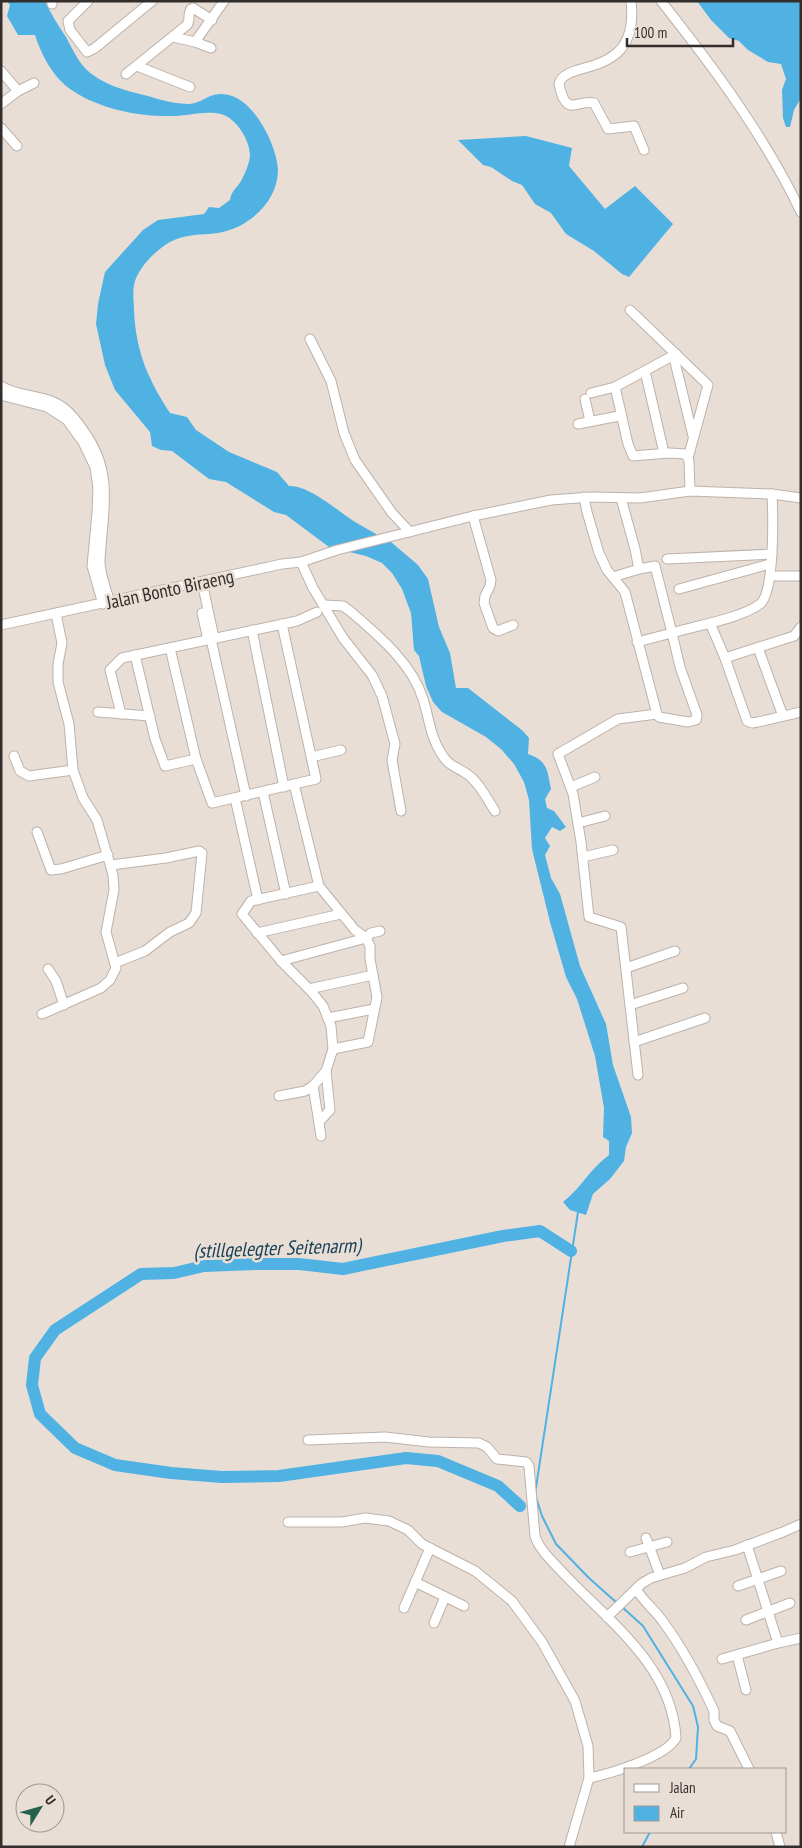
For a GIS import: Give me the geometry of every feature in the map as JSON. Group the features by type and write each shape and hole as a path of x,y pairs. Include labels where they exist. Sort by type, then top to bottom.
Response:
{"street":[{"path":"86,2 68,20 68,26 87,52 96,48 152,1"},
{"path":"184,1 191,9 194,8 212,20"},
{"path":"195,42 224,1"},
{"path":"631,1 632,24 629,37 622,49 602,62 568,75 559,84 567,103 570,105 594,103 608,128 634,126 644,150"},
{"path":"661,1 706,58 754,126 801,212"},
{"path":"126,74 189,23 188,15 191,9"},
{"path":"173,37 211,48"},
{"path":"137,66 190,87"},
{"path":"1,71 18,92"},
{"path":"2,102 34,83"},
{"path":"1,128 17,146"},
{"path":"630,310 708,385 688,458 690,491"},
{"path":"310,339 331,382 344,433 355,460 392,513 403,527 410,532"},
{"path":"590,421 588,396 615,387 676,354"},
{"path":"676,354 675,362 694,438"},
{"path":"645,370 664,453"},
{"path":"1,386 51,401 65,409 76,420 88,437 99,459 104,477 100,564 106,603"},
{"path":"615,387 632,455 685,454 688,458"},
{"path":"1,396 47,407 67,420 83,442 95,467 98,488 98,513 92,566 106,603"},
{"path":"578,424 617,416 622,417"},
{"name":"Jalan Bonto Biraeng","path":"1,625 301,562 337,550 520,505 584,497 640,498 690,491 772,494 801,498"},
{"path":"637,642 710,623 760,603 766,595 770,576 773,522 772,494"},
{"path":"584,497 600,554 613,577 625,592 657,714"},
{"path":"621,498 635,549 638,569"},
{"path":"474,516 491,580 484,600 491,625 498,632 513,625"},
{"path":"667,558 772,554"},
{"path":"301,562 313,588 343,638 372,675 382,696 395,744 392,760 401,811"},
{"path":"679,589 770,564"},
{"path":"613,577 655,566 680,667 697,716 696,720 688,722 657,714 618,719 558,754 571,788 578,823 589,917 621,927 638,1075"},
{"path":"770,576 801,576"},
{"path":"199,582 246,796"},
{"path":"324,605 337,605 350,611 404,663 416,681 423,698 431,734 440,753 450,766 467,774 474,780 495,811"},
{"path":"121,714 110,670 122,658 297,621 317,612"},
{"path":"42,1014 106,984 114,973 115,963 106,932 114,890 111,865 97,820 83,798 73,770 69,724 58,682 58,664 62,643 56,614"},
{"path":"710,623 726,658 747,721 752,723 801,712"},
{"path":"170,648 196,759 212,803 246,796 316,780 282,624"},
{"path":"726,658 794,636 801,627"},
{"path":"252,630 284,787"},
{"path":"758,648 783,716"},
{"path":"135,655 155,739 165,766 196,759"},
{"path":"98,712 150,716"},
{"path":"311,757 341,750"},
{"path":"14,756 20,770 29,776 73,770"},
{"path":"571,788 595,777"},
{"path":"294,784 319,886 355,930 366,938 370,946 376,997 368,1042 333,1049"},
{"path":"263,792 286,894"},
{"path":"235,798 258,900"},
{"path":"578,823 605,816"},
{"path":"37,832 51,870 108,855"},
{"path":"111,865 166,858 199,850 202,853 196,913 193,920 170,932 145,951 115,963"},
{"path":"583,857 613,850"},
{"path":"279,1096 305,1091 313,1086 326,1071 333,1049 330,1026 323,1006 242,914 251,901 319,886"},
{"path":"257,933 341,914"},
{"path":"282,961 366,938 371,933 380,931"},
{"path":"626,968 675,951"},
{"path":"48,969 58,985 64,1005"},
{"path":"309,989 372,975"},
{"path":"630,1005 683,988"},
{"path":"328,1018 374,1008"},
{"path":"634,1042 705,1018"},
{"path":"319,1122 330,1110 326,1071"},
{"path":"313,1086 321,1136"},
{"path":"308,1440 385,1437 429,1442 479,1443 485,1445 498,1459 526,1462 536,1540 559,1569 611,1614 640,1651 652,1670 673,1712 676,1738 668,1747 628,1768"},
{"path":"288,1522 342,1522 364,1518 380,1519 400,1526 408,1530 418,1542 476,1571 504,1593 518,1607 542,1642 574,1701 588,1746 589,1778 569,1847"},
{"path":"611,1614 641,1584 660,1575 685,1568 706,1557 723,1554 801,1524"},
{"path":"646,1538 660,1575"},
{"path":"630,1552 667,1542"},
{"path":"747,1545 778,1643"},
{"path":"404,1608 430,1548"},
{"path":"738,1586 781,1572"},
{"path":"416,1582 464,1606"},
{"path":"635,1591 670,1630 709,1700 714,1711 714,1720 717,1726 730,1732 748,1768"},
{"path":"434,1623 445,1596"},
{"path":"746,1620 790,1603"},
{"path":"722,1659 801,1638"},
{"path":"737,1655 746,1690"},
{"path":"589,1778 624,1769"},
{"path":"776,1833 780,1847"}],"water":[{"path":"7,1 45,1 80,62 92,75 115,87 163,100 189,104 218,94 232,96 241,100 264,127 274,149 278,170 277,182 267,203 259,212 240,226 218,233 175,239 159,249 137,275 133,292 135,326 140,352 149,377 170,413 187,417 196,430 229,452 277,472 289,486 305,490 323,499 355,522 376,534 379,543 391,542 418,565 428,579 439,627 450,653 456,688 468,688 523,731 529,738 528,754 535,757 546,767 551,789 545,799 547,808 554,811 566,827 560,831 552,827 545,838 550,846 545,855 551,878 560,894 580,966 606,1024 613,1065 631,1117 632,1133 626,1147 624,1161 610,1179 593,1194 586,1215 570,1210 563,1202 596,1166 609,1155 609,1141 603,1137 604,1108 595,1056 577,999 566,977 532,849 529,800 524,782 514,764 501,749 486,737 442,712 433,702 426,686 419,656 414,650 411,613 402,589 392,573 382,563 366,556 329,547 286,515 274,512 226,482 209,479 172,451 161,450 152,446 150,432 115,390 105,365 96,324 105,272 143,230 158,220 204,214 209,207 219,208 230,200 248,166 250,156 248,143 237,125 227,116 221,114 160,116 121,111 95,103 73,91 54,73 41,51 35,35 18,35 7,16 10,5"},
{"path":"697,1 801,1 801,98 794,110 790,127 786,127 783,118 782,90 786,79 781,64 768,62 748,50 739,41 729,38 711,20"},
{"path":"526,136 572,148 569,166 605,209 635,186 673,224 629,277 622,274 594,251 566,234 551,213 535,204 522,185 512,181 491,167 483,165 458,140"}],"waterway":[{"path":"578,1212 535,1494 542,1516 556,1544 617,1603"},
{"name":"(stillgelegter Seitenarm)","path":"520,1506 498,1486 438,1461 406,1458 279,1476 222,1477 171,1473 115,1465 75,1448 40,1414 32,1385 35,1358 55,1330 141,1274 174,1273 204,1266 255,1264 299,1264 343,1269 503,1236 540,1231 571,1251"},
{"path":"621,1606 643,1626 693,1706 698,1727 696,1759 690,1768"},
{"path":"642,1847 649,1833"}]}
